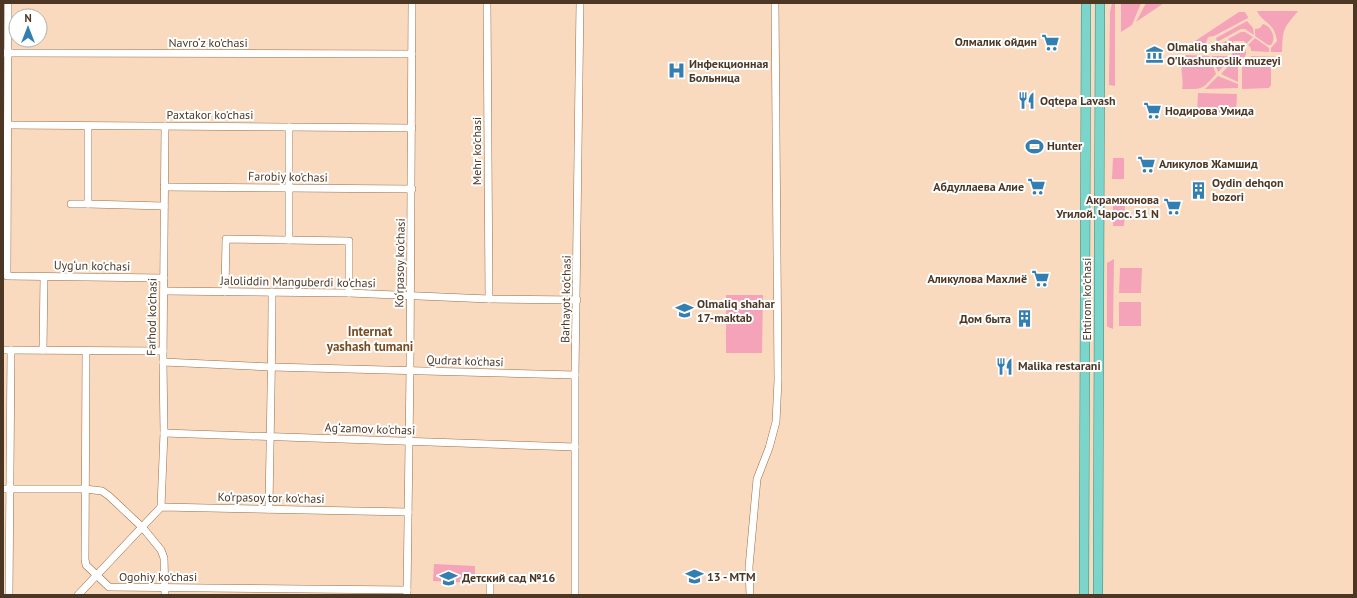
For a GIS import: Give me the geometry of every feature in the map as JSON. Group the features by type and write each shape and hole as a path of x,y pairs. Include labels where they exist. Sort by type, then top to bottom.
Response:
{"main road":[{"name":"Ehtirom ko'chasi","path":"1084,595 1086,3"},
{"name":"Ehtirom ko'chasi","path":"1098,595 1100,3"}],"street":[{"name":"Uyg‘un ko'chasi","path":"8,3 6,54 8,125 7,276 164,278"},
{"name":"Ko‘rpasoy ko'chasi","path":"407,593 412,189 412,3"},
{"name":"Mehr ko'chasi","path":"487,3 489,299"},
{"name":"Barhayot ko'chasi","path":"574,595 575,375 580,3"},
{"path":"750,595 749,567 757,479 776,422 778,380 775,3"},
{"name":"Navro‘z ko'chasi","path":"6,54 412,54"},
{"name":"Paxtakor ko'chasi","path":"8,125 412,128"},
{"path":"88,126 88,204"},
{"name":"Farhod ko'chasi","path":"162,507 164,433 163,351 165,126"},
{"path":"289,127 289,240"},
{"name":"Farobiy ko'chasi","path":"164,187 412,189"},
{"path":"71,204 164,206"},
{"path":"225,292 226,239 349,241 349,293"},
{"name":"Uyg‘un ko'chasi","path":"43,350 44,277"},
{"name":"Jaloliddin Manguberdi ko'chasi","path":"164,291 349,293 489,299 577,300"},
{"path":"270,508 272,292"},
{"path":"3,350 163,351"},
{"path":"9,595 6,489 11,350"},
{"name":"Ogohiy ko'chasi","path":"86,351 85,559 86,565 109,587 165,591 407,593"},
{"name":"Qudrat ko'chasi","path":"163,362 272,367 575,375"},
{"name":"Ag‘zamov ko'chasi","path":"164,433 575,447"},
{"path":"6,489 85,489 102,491 143,528 161,550 164,558 165,591"},
{"path":"78,595 162,507"},
{"name":"Ko‘rpasoy tor ko'chasi","path":"162,507 408,512"},
{"path":"490,578 490,595"}],"shaded area":[{"path":"1112,3 1115,3 1115,86 1109,85 1110,12"},
{"path":"1121,3 1141,3 1132,25 1121,32"},
{"path":"1146,3 1164,3 1136,22"},
{"path":"1257,11 1298,11 1285,29 1282,52 1271,52 1271,48 1277,41 1276,35 1271,26"},
{"path":"1239,12 1245,12 1248,18 1214,36 1208,37 1206,43 1211,50 1186,49 1192,43"},
{"path":"1247,21 1253,28 1254,35 1245,29 1241,29 1217,42 1216,38"},
{"path":"1263,24 1271,30 1273,42 1271,45 1268,45 1255,36 1255,29 1260,28"},
{"path":"1241,32 1245,32 1253,37 1246,44 1244,41 1234,41 1232,43 1228,39"},
{"path":"1255,38 1269,48 1269,52 1251,51 1251,48 1248,45"},
{"path":"1226,41 1230,45 1227,50 1213,50 1213,48"},
{"path":"1239,46 1244,48 1246,53 1244,58 1239,60 1234,58 1232,53 1234,48"},
{"path":"1186,55 1209,56 1216,74 1202,88 1182,89 1182,65"},
{"path":"1212,56 1227,56 1229,61 1218,72"},
{"path":"1251,56 1282,57 1279,64 1271,65 1271,85 1269,88 1242,89 1242,66 1251,60"},
{"path":"1231,63 1234,66 1238,66 1238,82 1221,74"},
{"path":"1218,76 1238,84 1238,88 1205,89"},
{"path":"1198,93 1237,94 1236,113 1197,112"},
{"path":"1113,158 1124,158 1124,179 1112,179"},
{"path":"1113,205 1125,205 1124,226 1113,226"},
{"path":"1114,259 1113,329 1107,326 1107,263"},
{"path":"1120,268 1142,268 1141,293 1119,293"},
{"path":"726,295 763,295 762,353 726,353"},
{"path":"1119,302 1141,302 1141,326 1119,326"},
{"path":"434,564 475,566 475,583 433,581"}],"place":[{"name":"Олмалик ойдин","path":"1050,42"},
{"name":"Olmaliq shahar O'lkashunoslik muzeyi","path":"1154,54"},
{"name":"Инфекционная Больница","path":"676,71"},
{"name":"Oqtepa Lavash","path":"1027,101"},
{"name":"Нодирова Умида","path":"1152,111"},
{"name":"Hunter","path":"1034,146"},
{"name":"Аликулов Жамшид","path":"1146,164"},
{"name":"Абдуллаева Алие","path":"1037,187"},
{"name":"Oydin dehqon bozori","path":"1199,190"},
{"name":"Акрамжонова Угилой. Чарос. 51 N","path":"1172,207"},
{"name":"Аликулова Махлиё","path":"1040,279"},
{"name":"Olmaliq shahar 17-maktab","path":"684,311"},
{"name":"Дом быта","path":"1024,319"},
{"name":"Malika restarani","path":"1005,366"},
{"name":"13 - MTM","path":"694,577"},
{"name":"Детский сад №16","path":"449,578"}],"district":[{"name":"Internat yashash tumani","path":"370,338"}]}
